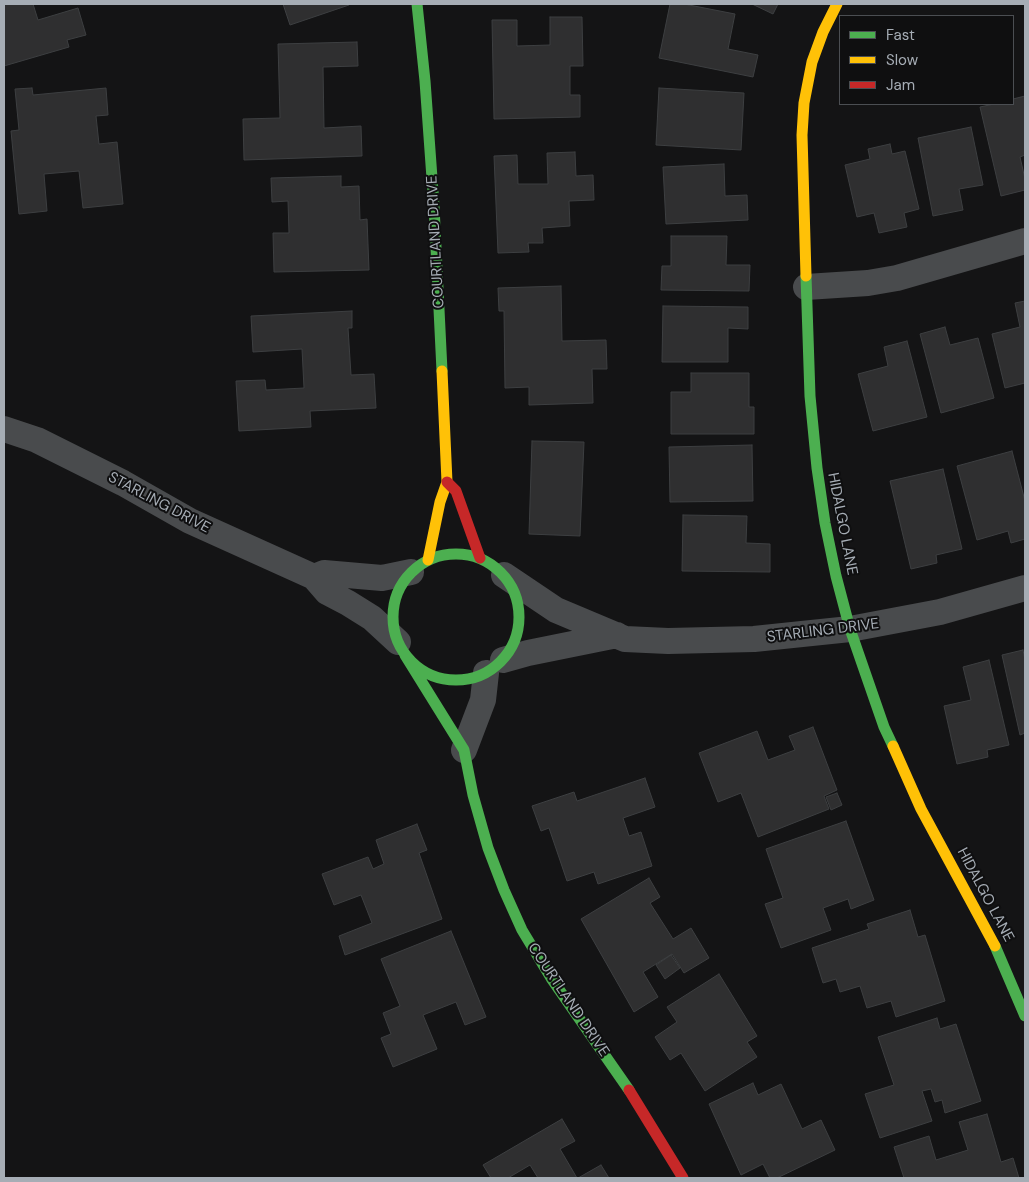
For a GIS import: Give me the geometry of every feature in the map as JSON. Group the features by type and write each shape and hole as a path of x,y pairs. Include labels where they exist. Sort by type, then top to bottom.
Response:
{"street":[{"name":"COURTLAND DRIVE","path":"417,4 425,81 434,206 447,482 420,566"},
{"name":"HIDALGO LANE","path":"837,4 816,49 804,102 802,139 810,396 817,468 829,540 850,629 871,694 921,809 992,937 1025,1016"},
{"path":"806,286 848,285 887,280 1025,241"},
{"name":"STARLING DRIVE","path":"4,429 37,440 123,483 190,520 314,578 327,592 372,618 402,648"},
{"name":"COURTLAND DRIVE","path":"447,482 456,491 480,558"},
{"path":"314,578 324,573 382,578 420,566 445,554 463,554 480,558 504,574 514,590 519,608 519,627 514,645 495,667 464,750"},
{"path":"420,566 400,588 394,605 393,623 402,648 418,668 434,677 452,681 469,680 495,667"},
{"name":"STARLING DRIVE","path":"504,574 556,610 625,639 722,641 797,636 850,629 930,614 1025,588"},
{"name":"STARLING DRIVE","path":"495,667 528,653 617,635"},
{"name":"COURTLAND DRIVE","path":"402,648 464,750 473,794 488,848 522,930 550,978 628,1089 684,1178"}],"building":[{"path":"4,4 33,4 38,20 78,8 86,35 67,40 69,47 4,66"},
{"path":"283,4 349,4 349,5 290,25"},
{"path":"670,4 684,4 735,14 728,49 758,55 753,77 659,58"},
{"path":"752,4 778,4 773,14"},
{"path":"550,17 582,17 583,66 570,66 570,95 580,95 580,117 494,119 492,20 517,20 517,46 550,45"},
{"path":"357,42 358,66 323,67 324,128 361,126 362,156 244,160 243,119 280,118 278,44"},
{"path":"32,88 33,95 106,88 108,115 96,116 99,144 117,142 123,204 83,208 79,171 44,174 47,211 19,214 11,131 19,130 15,89"},
{"path":"659,88 744,93 741,150 656,145"},
{"path":"1025,96 1025,155 1020,157 1025,179 1025,190 1001,196 980,107 1014,105 1014,99"},
{"path":"971,127 983,185 959,189 963,210 933,216 918,138"},
{"path":"890,144 892,154 905,151 919,209 904,213 907,227 879,233 874,213 857,217 845,165 870,159 868,149"},
{"path":"575,152 576,176 593,175 594,200 569,201 570,226 542,228 543,243 528,243 529,252 498,253 494,156 517,155 518,184 548,184 547,153"},
{"path":"724,164 725,196 747,195 748,220 666,224 663,167"},
{"path":"341,176 341,187 359,186 360,220 367,219 369,270 274,272 273,233 289,233 288,201 272,202 271,178"},
{"path":"671,236 727,236 726,265 750,265 749,291 661,290 662,266 671,266"},
{"path":"561,286 562,341 606,340 607,369 592,369 593,403 529,405 529,387 505,388 504,311 499,311 498,288"},
{"path":"1025,301 1025,383 1005,388 992,334 1020,327 1015,303"},
{"path":"663,306 748,307 748,329 728,328 728,362 662,362"},
{"path":"352,311 352,328 348,328 351,375 374,374 376,408 310,411 311,427 239,431 236,381 265,380 266,390 304,388 302,349 253,352 251,316"},
{"path":"945,327 950,345 978,338 994,398 941,413 920,334"},
{"path":"907,341 927,417 873,431 858,374 888,366 884,347"},
{"path":"691,373 749,373 749,407 754,407 754,434 671,434 671,392 691,392"},
{"path":"532,441 584,442 580,536 529,534"},
{"path":"752,445 753,501 670,502 669,447"},
{"path":"1012,451 1025,501 1025,539 1011,543 1008,531 977,540 957,466"},
{"path":"943,469 962,549 936,555 937,563 911,569 890,481"},
{"path":"683,515 747,516 746,543 770,544 770,572 682,571"},
{"path":"1023,650 1025,660 1025,733 1020,735 1002,655"},
{"path":"989,660 1009,745 987,750 988,757 957,764 944,706 971,700 963,667"},
{"path":"813,727 837,790 824,796 829,809 758,837 741,793 718,802 699,753 757,731 768,760 795,750 789,736"},
{"path":"645,778 655,807 623,818 629,836 641,832 652,866 598,884 594,872 567,881 549,828 541,831 532,806 574,792 577,801"},
{"path":"837,793 842,805 831,810 826,797"},
{"path":"846,821 874,900 851,909 848,899 823,908 831,930 781,948 765,904 783,898 766,849"},
{"path":"417,824 427,850 419,853 442,919 345,955 339,936 372,923 361,895 334,905 322,874 368,857 373,869 384,864 376,840"},
{"path":"649,878 660,897 650,903 673,939 691,928 709,958 684,973 672,954 643,972 658,997 634,1012 581,919"},
{"path":"910,910 918,937 925,935 945,1001 896,1017 891,1001 867,1008 860,986 840,992 836,979 823,983 812,948 869,929 867,924"},
{"path":"451,931 486,1017 465,1025 456,1002 423,1015 437,1049 393,1067 381,1038 391,1034 383,1013 400,1006 381,959"},
{"path":"671,955 680,968 665,979 656,965"},
{"path":"719,974 757,1036 747,1042 757,1057 705,1091 681,1053 670,1060 655,1037 677,1022 667,1007"},
{"path":"937,1018 940,1029 956,1024 981,1101 945,1113 942,1100 935,1102 931,1089 922,1091 932,1121 880,1138 865,1094 894,1085 878,1037"},
{"path":"753,1083 758,1095 781,1084 802,1129 821,1120 835,1150 777,1178 770,1178 763,1164 741,1175 709,1104"},
{"path":"987,1114 1001,1162 1013,1158 1019,1178 904,1178 894,1147 929,1136 936,1160 968,1150 959,1122"},
{"path":"562,1119 575,1141 560,1149 577,1178 538,1178 530,1165 508,1178 491,1178 483,1165"},
{"path":"601,1165 609,1178 578,1178"}],"traffic: fast":[{"path":"417,4 425,81 434,206 442,371"},
{"path":"806,276 810,396 825,523 850,629 884,727 893,746"},
{"path":"456,554 480,558 501,572 515,593 519,617 515,641 501,662 480,676 456,680 432,676 411,662 397,641 393,617 397,593 411,572 432,558 456,554"},
{"path":"405,655 464,750 473,795 488,848 522,930 551,978 629,1090"},
{"path":"995,946 1025,1016"}],"traffic: slow":[{"path":"806,276 802,135 804,103 812,62 823,32 837,4"},
{"path":"428,560 440,502 447,482 442,371"},
{"path":"893,746 921,809 995,946"}],"traffic: jam":[{"path":"447,482 456,491 480,558"},
{"path":"629,1090 683,1178"}]}
